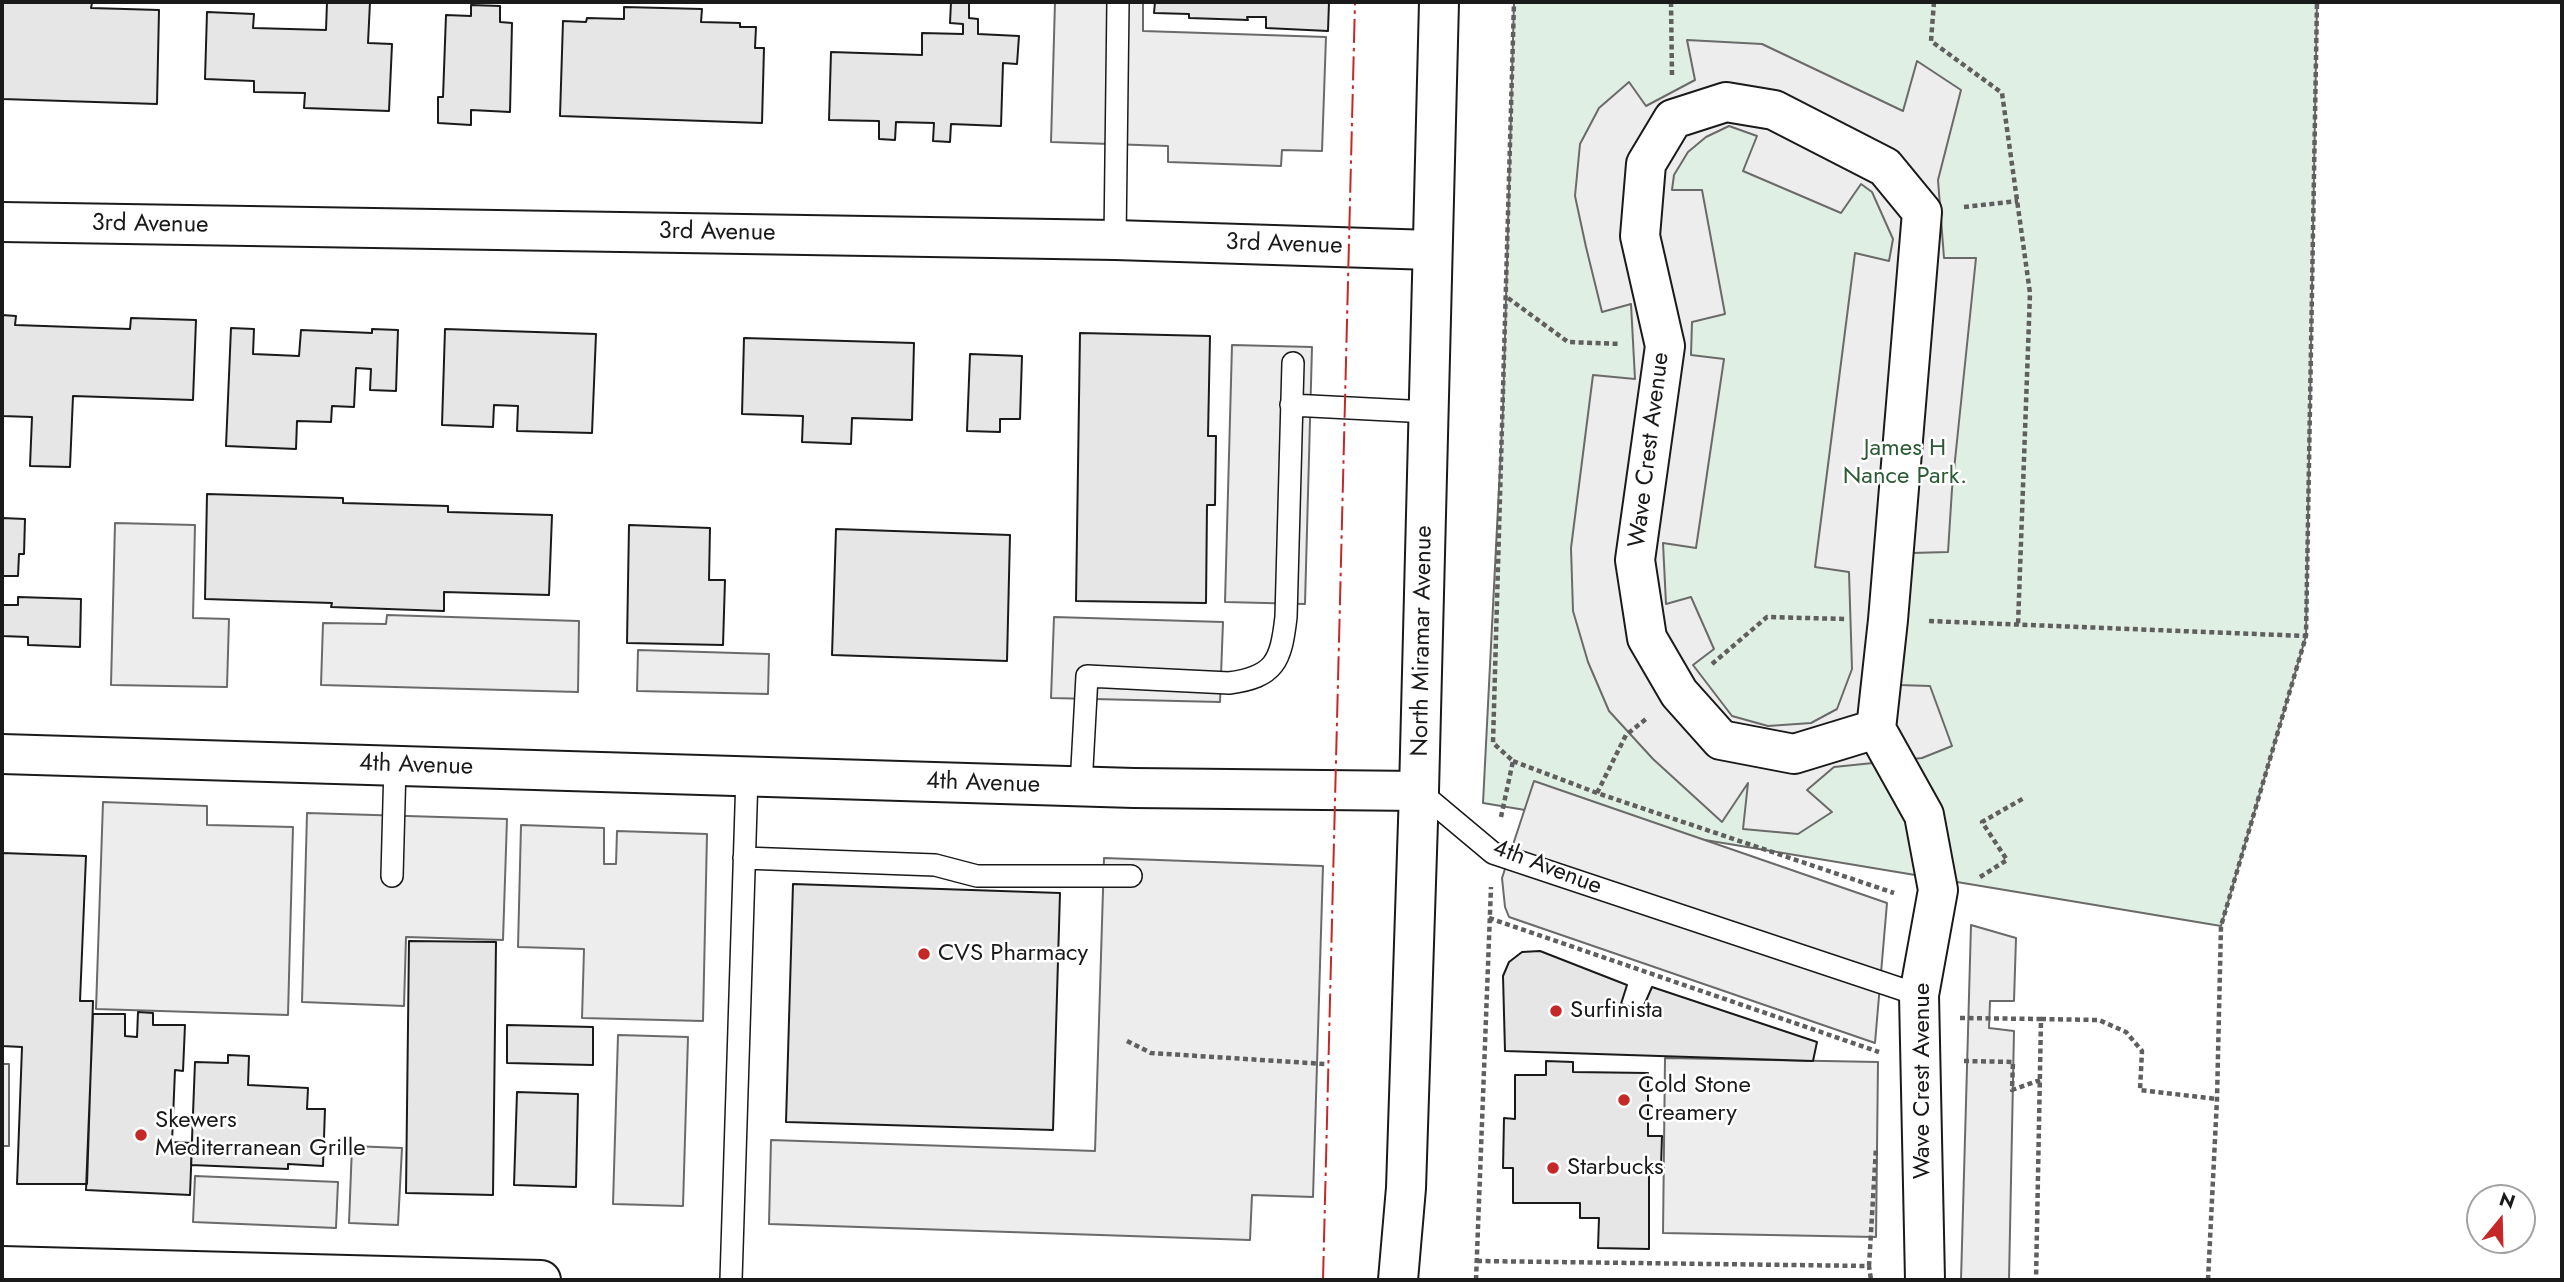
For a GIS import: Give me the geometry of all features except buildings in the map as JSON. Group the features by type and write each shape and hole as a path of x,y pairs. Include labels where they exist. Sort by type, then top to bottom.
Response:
{"street":[{"name":"North Miramar Avenue","path":"1398,1280 1406,1188 1419,792 1439,2"},
{"path":"1673,119 1726,102 1774,110 1885,167 1922,212 1888,620 1876,729"},
{"name":"Wave Crest Avenue","path":"1673,119 1646,164 1640,236 1665,346 1635,560 1647,638 1679,693 1721,740 1794,754 1876,729 1924,815 1938,890 1919,1006 1925,1280"},
{"name":"3rd Avenue","path":"2,222 1115,240 1432,250"},
{"name":"4th Avenue","path":"2,754 1081,786 1419,792"},
{"path":"2,1266 541,1280"}],"lane":[{"path":"1115,240 1118,2"},
{"path":"1081,786 1087,676 1229,683 1252,680 1266,672 1278,656 1286,617 1293,363"},
{"path":"1292,405 1428,412"},
{"path":"392,876 395,765"},
{"path":"732,1280 747,776"},
{"name":"4th Avenue","path":"1419,792 1493,853 1919,1006"},
{"path":"744,858 935,865 977,876 1131,876"}],"path":[{"path":"1514,2 1493,743 1513,761 1890,894 1961,888 2007,860 1982,822 2024,798"},
{"path":"1671,2 1673,119"},
{"path":"1934,2 1931,41 2002,93 2018,201 2030,293 2018,625"},
{"path":"2208,1280 2217,1099 2221,926 2306,636 2317,2"},
{"path":"1922,212 2018,201"},
{"path":"1507,297 1568,342 1665,346"},
{"path":"1476,1280 1493,853 1513,761"},
{"path":"1489,918 1871,1051 1920,1059 2013,1062 2012,1090 2040,1080"},
{"path":"1919,1006 2041,1019 2099,1020 2126,1032 2142,1051 2140,1090 2217,1099"},
{"path":"2036,1280 2041,1019"},
{"path":"1127,1041 1151,1053 1325,1064"},
{"path":"1871,1280 1869,1266 1877,1146"},
{"path":"1477,1261 1869,1266"}],"green space":[{"name":"James H Nance Park.","path":"1514,2 2317,2 2306,636 2221,926 1483,803 1503,409"}],"shaded area":[{"path":"1055,2 1143,2 1143,31 1326,37 1322,151 1282,150 1281,166 1168,162 1168,146 1051,142"},
{"path":"1687,40 1762,44 1903,111 1917,61 1961,90 1938,180 1944,258 1976,258 1948,552 1911,553 1899,685 1930,686 1952,746 1922,758 1834,767 1807,790 1832,812 1798,834 1743,829 1748,783 1722,822 1653,759 1609,711 1588,662 1573,611 1571,548 1593,375 1635,379 1631,304 1602,312 1586,247 1575,196 1580,144 1599,108 1629,82 1646,106 1695,80","holes":["1729,126 1757,136 1743,171 1841,213 1861,184 1872,192 1893,239 1889,261 1855,253 1815,567 1849,572 1852,669 1837,709 1811,723 1768,726 1732,716 1693,665 1714,649 1691,597 1666,604 1663,543 1696,548 1724,359 1691,355 1692,322 1725,314 1702,190 1672,190 1674,175 1688,152 1706,137"]},
{"path":"1232,345 1312,347 1305,604 1225,602"},
{"path":"115,523 195,525 193,618 229,619 227,687 111,685"},
{"path":"387,615 579,621 578,692 321,685 323,623 386,624"},
{"path":"1054,617 1223,622 1220,702 1051,698"},
{"path":"638,650 769,654 768,694 637,691"},
{"path":"1534,781 1887,903 1875,1043 1509,917 1505,907 1502,878"},
{"path":"103,802 207,806 207,825 293,827 288,1015 96,1009"},
{"path":"307,813 507,819 503,940 406,937 404,1006 302,1002"},
{"path":"521,825 604,828 604,864 616,864 617,831 707,834 703,1021 582,1018 584,949 518,947"},
{"path":"1104,858 1323,866 1313,1197 1252,1195 1250,1240 769,1224 771,1140 1095,1151"},
{"path":"1971,925 2016,938 2014,1001 1990,1001 1989,1028 2014,1031 2009,1280 1961,1280"},
{"path":"618,1035 688,1037 683,1206 613,1204"},
{"path":"1665,1058 1878,1062 1876,1237 1663,1233"},
{"path":"2,1064 9,1064 9,1146 2,1146"},
{"path":"352,1146 402,1148 398,1225 349,1223"},
{"path":"195,1176 338,1182 336,1228 193,1222"}],"power":[{"path":"1323,1280 1355,2"}],"place":[{"name":"CVS Pharmacy","path":"924,954"},
{"name":"Surfinista","path":"1556,1011"},
{"name":"Cold Stone Creamery","path":"1624,1100"},
{"name":"Skewers Mediterranean Grille","path":"141,1135"},
{"name":"Starbucks","path":"1553,1168"}]}
